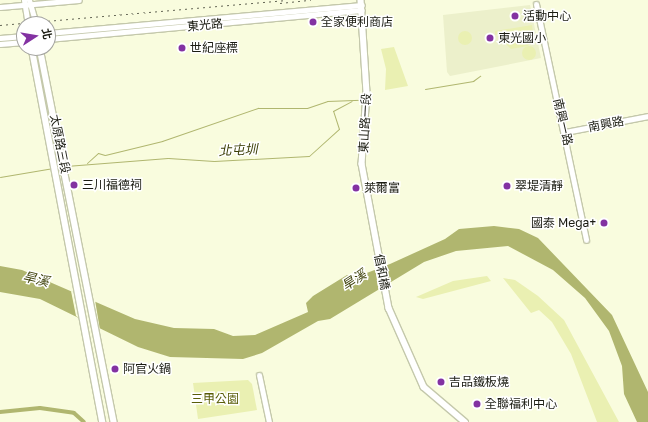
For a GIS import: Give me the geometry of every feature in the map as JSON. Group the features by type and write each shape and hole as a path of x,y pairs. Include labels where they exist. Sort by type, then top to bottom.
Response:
{"main road":[{"name":"東山路一段","path":"362,5 367,93 362,164 376,244"},
{"name":"太原路三段","path":"34,56 103,422"},
{"name":"太原路三段","path":"42,56 114,422"},
{"name":"倡和橋","path":"376,244 388,300 405,350 424,387 465,422"}],"street":[{"path":"0,7 27,2 79,0"},
{"path":"27,2 28,16"},
{"path":"27,2 33,16"},
{"name":"南興一路","path":"536,4 565,132 586,240"},
{"name":"東光路","path":"56,32 362,5"},
{"name":"東光路","path":"56,38 362,5"},
{"path":"0,38 16,37"},
{"path":"0,44 16,43"},
{"name":"南興路","path":"565,132 648,116"},
{"path":"259,375 269,422"}],"shaded area":[{"name":"東光國小","path":"530,5 541,58 450,76 447,72 443,15"}],"green space":[{"path":"532,25 534,39 528,46 511,49 503,41 505,33 495,35 495,31","holes":["526,31 530,37 527,41 512,44 507,40 509,33"]},
{"path":"465,31 470,33 472,38 470,43 465,45 460,43 458,38 460,33"},
{"path":"526,46 532,46 536,50 536,56 532,60 526,60 522,56 522,50"},
{"path":"394,47 408,86 385,90 386,69 381,49"},
{"path":"487,276 491,281 423,299 416,297 453,281"},
{"path":"503,278 515,280 538,296 564,320 619,422 597,422 571,354 552,322 539,310 531,313"},
{"name":"三甲公園","path":"248,380 252,384 257,410 198,419 193,383"}],"water":[{"name":"旱溪","path":"494,226 519,229 538,238 612,315 648,392 648,422 637,422 624,394 622,366 609,331 585,298 553,270 508,246 456,251 424,262 330,319 318,321 262,353 243,359 170,357 138,347 40,299 0,292 0,266 22,270 135,319 174,328 214,329 233,336 255,335 308,312 306,303 313,296 347,275 359,276 390,264 445,239 459,229"}],"pier":[{"path":"385,263 389,286 379,292 375,268"},
{"path":"71,291 95,300 100,330 76,316"}],"waterway":[{"path":"425,89 473,81 480,76"},
{"name":"北屯圳","path":"87,163 98,153 105,155 162,141 258,108 307,108 327,101 361,100"},
{"name":"北屯圳","path":"66,166 168,158 214,161 309,156 339,129 333,111 352,101"},
{"name":"北屯圳","path":"0,177 53,168"},
{"path":"0,412 40,408 74,413 84,422"}],"railway":[{"path":"0,25 284,0"},
{"path":"280,3 311,0"}],"place":[{"name":"活動中心","path":"515,16"},
{"name":"全家便利商店","path":"313,22"},
{"name":"東光國小","path":"490,38"},
{"name":"世紀座標","path":"182,48"},
{"name":"三川福德祠","path":"74,185"},
{"name":"翠堤清靜","path":"507,186"},
{"name":"萊爾富","path":"356,188"},
{"name":"國泰 Mega+","path":"604,223"},
{"name":"阿官火鍋","path":"115,369"},
{"name":"吉品鐵板燒","path":"441,382"},
{"name":"全聯福利中心","path":"477,404"}]}
